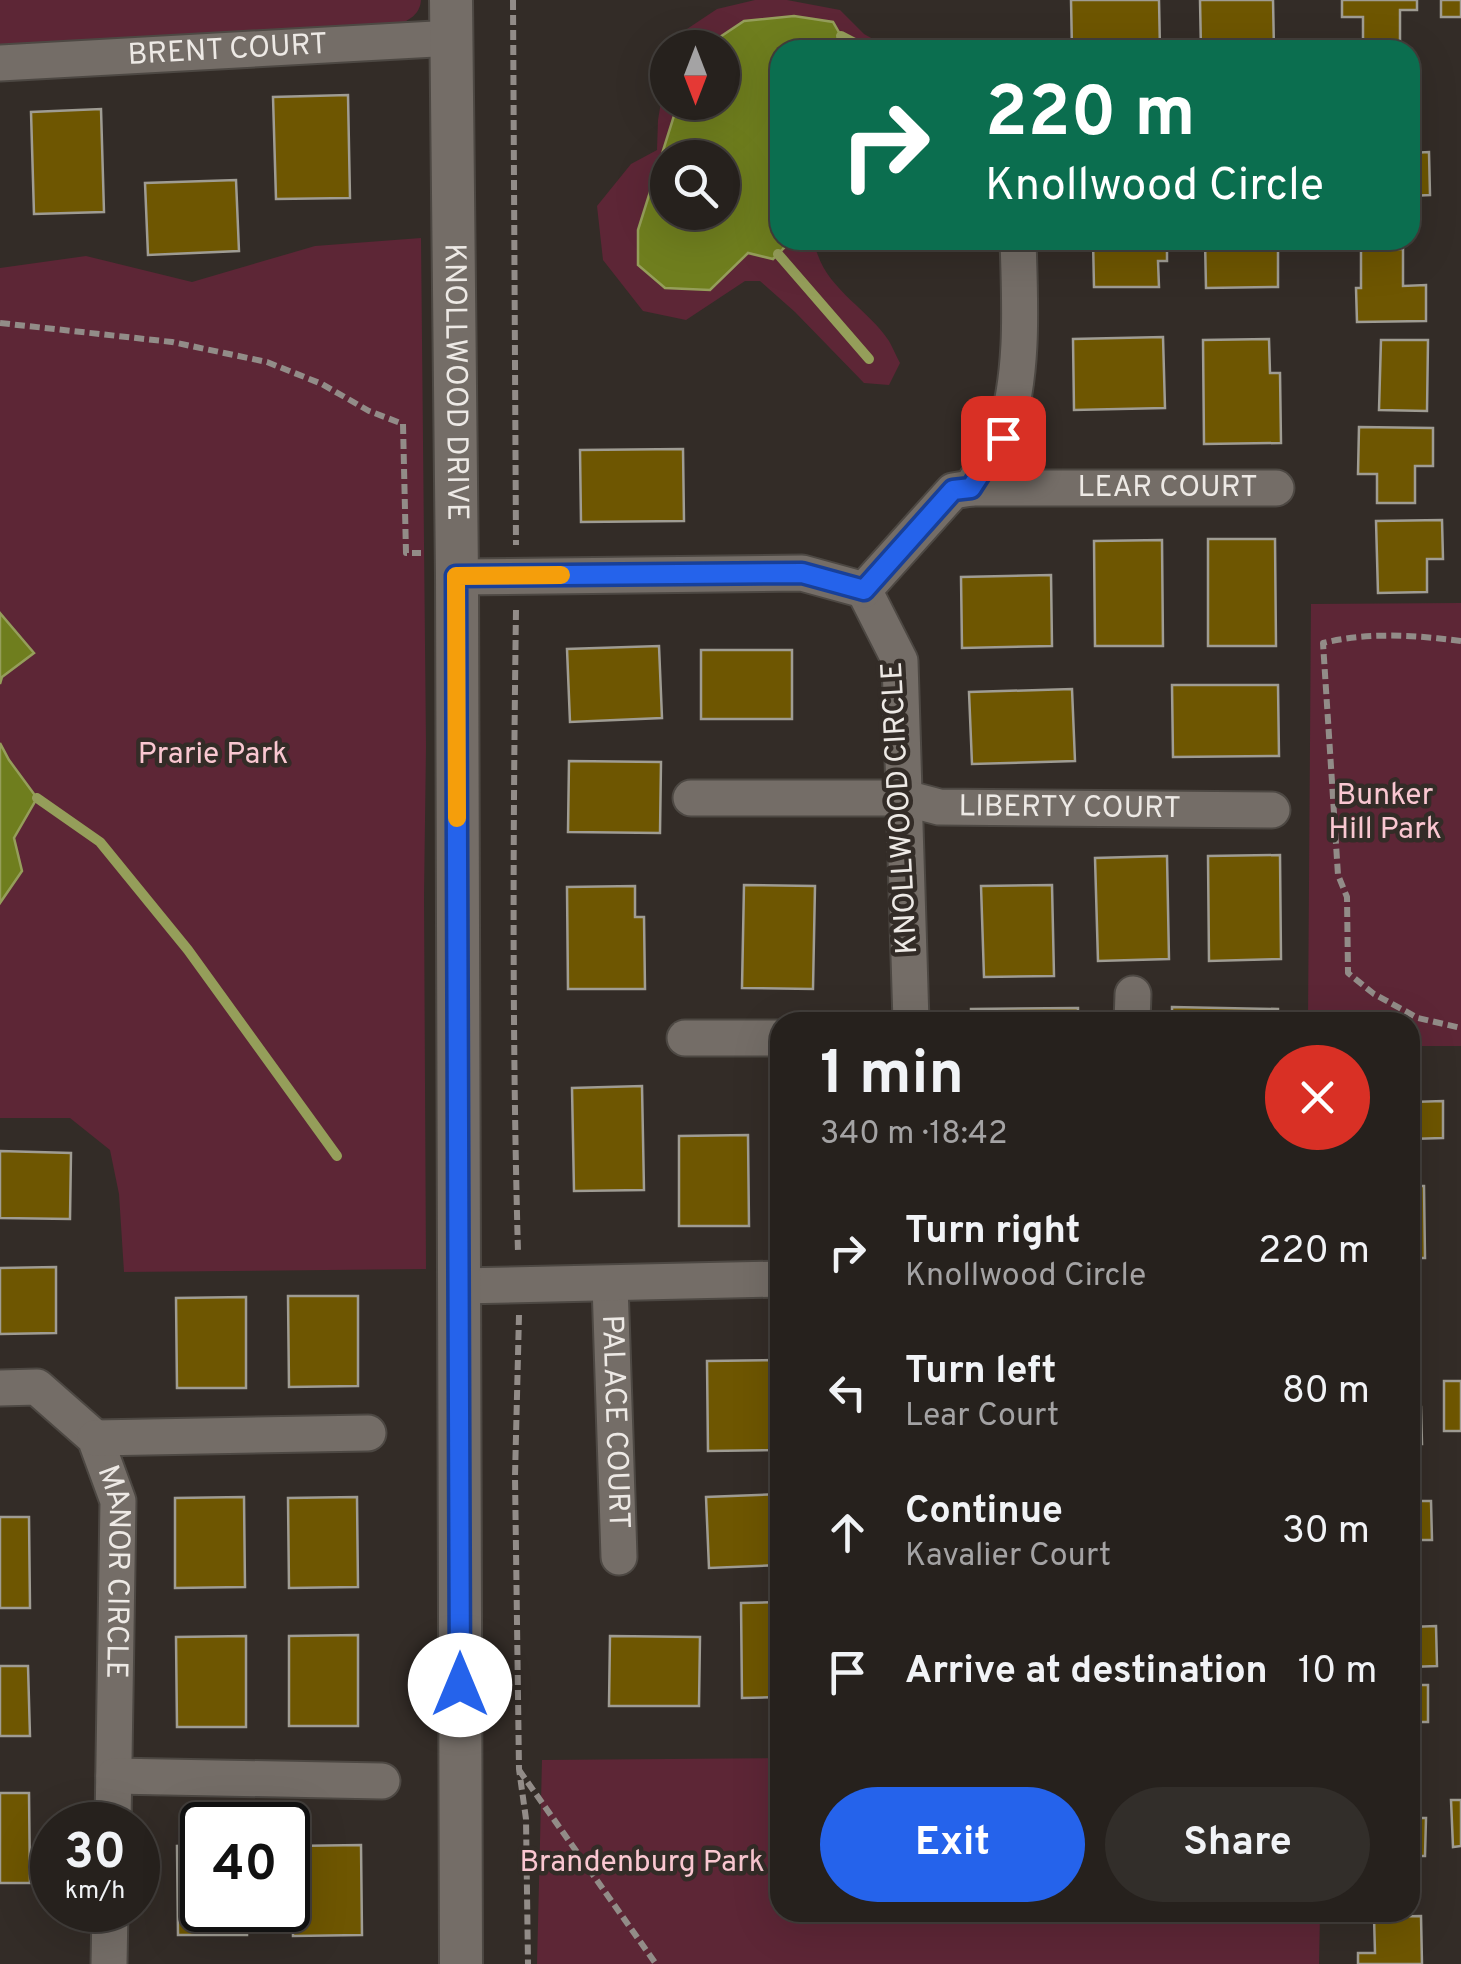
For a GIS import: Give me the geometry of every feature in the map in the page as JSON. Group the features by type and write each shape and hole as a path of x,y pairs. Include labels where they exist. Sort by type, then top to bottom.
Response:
{"street":[{"name":"BRENT COURT","path":"0,63 452,19"},
{"name":"KNOLLWOOD DRIVE","path":"452,19 441,565 458,1286 461,1964"},
{"path":"441,565 802,573 864,590 953,490 971,488 1003,438 1015,387 1018,250"},
{"name":"LEAR COURT","path":"971,488 1276,488"},
{"name":"KNOLLWOOD CIRCLE","path":"864,590 900,662 911,1012"},
{"name":"LIBERTY COURT","path":"691,798 905,798 939,808 1272,810"},
{"path":"685,1038 770,1038"},
{"path":"458,1286 770,1279"},
{"name":"PALACE COURT","path":"610,1284 619,1557"},
{"name":"MANOR CIRCLE","path":"0,1388 38,1387 94,1438 118,1501 113,1802"},
{"path":"94,1438 368,1433"},
{"path":"114,1776 382,1781"},
{"path":"109,1964 110,1932"}],"path":[{"path":"513,0 516,551"},
{"path":"0,323 172,342 267,362 403,424 406,553 441,565"},
{"path":"516,604 514,1092 520,1284 515,1476 518,1769 526,1819 528,1964"},
{"path":"1407,1012 1374,994 1348,973 1347,897 1338,875 1323,642 1426,636 1461,642"},
{"path":"1420,1018 1461,1028"},
{"path":"518,1769 656,1964"}],"green space":[{"path":"0,0 421,0 414,16 397,25 0,46"},
{"path":"755,0 787,0 840,10 875,40 770,40 770,250 816,250 825,271 890,344 900,363 889,385 864,383 760,281 745,281 686,320 643,311 603,260 597,206 631,164 650,154 650,230 740,230 740,140 657,140 658,120 740,120 740,30 686,30 717,9"},
{"name":"Prarie Park","path":"421,238 426,1269 124,1272 119,1194 110,1150 70,1118 0,1118 0,268 86,256 192,282 315,246"},
{"name":"Bunker Hill Park","path":"1461,603 1461,1046 1420,1046 1420,1012 1308,1012 1311,604"},
{"name":"Brandenburg Park","path":"770,1758 770,1922 1320,1922 1319,1964 537,1964 542,1760"}],"shaded area":[{"path":"794,16 833,22 841,36 836,40 770,40 770,250 782,250 773,259 748,253 710,290 665,288 638,265 638,230 650,192 650,230 740,230 740,140 666,140 673,120 740,120 740,30 730,30 744,21"},
{"path":"0,613 34,653 2,677 0,684"},
{"path":"0,743 37,798 14,838 22,871 0,903"}],"building":[{"path":"1071,0 1159,0 1160,40 1072,40"},
{"path":"1200,0 1273,0 1274,40 1201,40"},
{"path":"1342,0 1417,0 1417,10 1400,10 1400,40 1363,40 1363,17 1342,17"},
{"path":"1441,0 1461,0 1461,17 1441,17"},
{"path":"348,95 350,198 276,199 273,97"},
{"path":"101,109 104,212 34,214 31,112"},
{"path":"1420,152 1429,152 1430,195 1420,196"},
{"path":"236,180 239,251 148,255 145,183"},
{"path":"1093,250 1167,250 1167,261 1158,261 1159,287 1094,287"},
{"path":"1205,250 1278,250 1278,287 1206,288"},
{"path":"1361,250 1403,250 1403,286 1426,285 1426,321 1357,322 1356,288 1361,288"},
{"path":"1163,337 1165,408 1074,410 1073,339"},
{"path":"1269,339 1270,373 1280,373 1281,443 1204,444 1203,340"},
{"path":"1381,340 1428,340 1427,411 1379,410"},
{"path":"1359,427 1433,428 1433,466 1415,466 1415,503 1377,503 1377,474 1358,474"},
{"path":"683,449 684,521 581,522 580,450"},
{"path":"1442,520 1443,559 1427,559 1427,592 1378,593 1376,521"},
{"path":"1208,539 1275,539 1276,646 1208,646"},
{"path":"1162,540 1163,646 1095,646 1094,541"},
{"path":"1051,575 1052,646 962,648 961,577"},
{"path":"659,646 662,718 570,722 567,649"},
{"path":"701,650 792,650 792,719 701,719"},
{"path":"1172,685 1278,685 1279,756 1173,757"},
{"path":"1072,689 1075,761 972,764 969,692"},
{"path":"569,761 661,762 660,833 568,832"},
{"path":"1280,855 1281,959 1209,961 1208,856"},
{"path":"1167,856 1169,959 1098,961 1095,858"},
{"path":"744,885 815,886 813,989 742,988"},
{"path":"1052,885 1054,976 984,977 981,886"},
{"path":"635,886 635,917 644,917 645,989 568,989 567,887"},
{"path":"1172,1007 1278,1009 1278,1012 1172,1012"},
{"path":"1078,1008 1078,1012 971,1012"},
{"path":"642,1086 644,1190 574,1191 572,1088"},
{"path":"1443,1101 1443,1138 1420,1139 1420,1102"},
{"path":"748,1135 749,1226 679,1226 679,1136"},
{"path":"0,1151 71,1153 70,1219 0,1218"},
{"path":"1420,1186 1424,1186 1425,1258 1420,1258"},
{"path":"56,1267 56,1333 0,1334 0,1268"},
{"path":"288,1296 358,1296 358,1386 289,1387"},
{"path":"246,1297 246,1388 177,1388 176,1298"},
{"path":"770,1360 770,1450 708,1451 707,1361"},
{"path":"1444,1381 1461,1381 1461,1431 1444,1431"},
{"path":"770,1494 770,1565 709,1568 706,1497"},
{"path":"244,1497 245,1587 175,1588 175,1498"},
{"path":"357,1497 358,1587 289,1588 288,1498"},
{"path":"1420,1501 1431,1501 1432,1540 1420,1540"},
{"path":"0,1517 29,1517 30,1608 0,1608"},
{"path":"770,1602 770,1697 742,1698 741,1603"},
{"path":"1436,1626 1437,1666 1420,1667 1420,1627"},
{"path":"358,1635 358,1726 289,1726 289,1636"},
{"path":"246,1636 246,1727 177,1727 176,1637"},
{"path":"610,1636 700,1637 699,1706 609,1706"},
{"path":"0,1666 28,1666 30,1736 0,1736"},
{"path":"1420,1685 1428,1685 1428,1722 1420,1722"},
{"path":"0,1793 29,1793 30,1883 0,1883"},
{"path":"1451,1800 1461,1800 1461,1846 1453,1847"},
{"path":"1420,1818 1426,1818 1425,1856 1420,1856"},
{"path":"361,1845 362,1935 293,1936 293,1932 310,1932 310,1846"},
{"path":"180,1846 180,1932 247,1935 178,1935"},
{"path":"1420,1916 1422,1964 1358,1964 1358,1953 1375,1953 1374,1922 1420,1922"}],"waterway":[{"path":"841,36 849,40"},
{"path":"778,254 869,359"},
{"path":"37,798 100,842 188,950 337,1156"}],"slow traffic":[{"path":"457,818 456,576 561,575"}],"route":[{"path":"460,1685 456,576 802,573 864,590 953,490 971,488 1003,438"}]}
